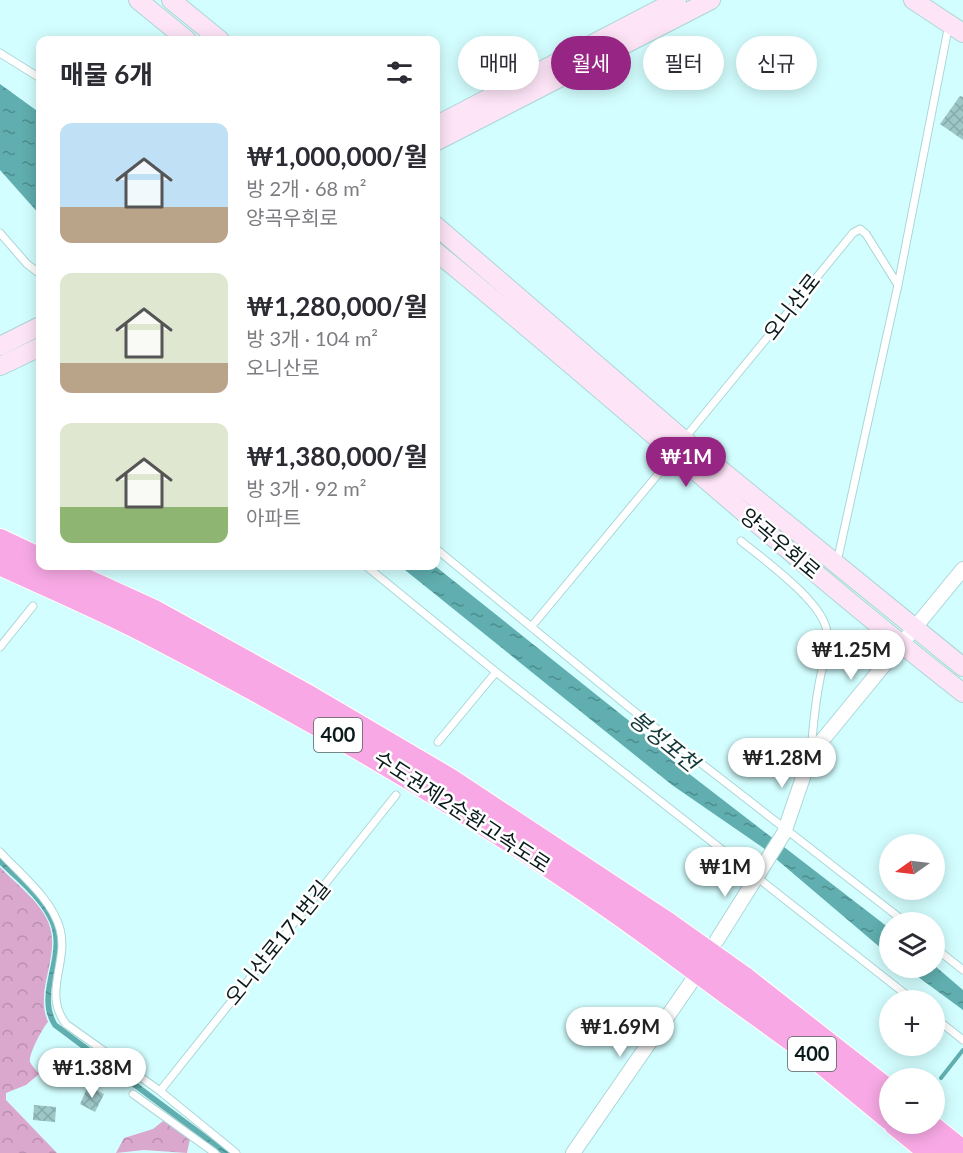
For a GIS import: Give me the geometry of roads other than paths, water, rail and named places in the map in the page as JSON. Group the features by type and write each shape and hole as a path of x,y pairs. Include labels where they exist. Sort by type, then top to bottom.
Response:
{"highway":[{"path":"0,541 36,558"},
{"name":"수도권제2순환고속도로","path":"0,562 143,629 359,747 663,933"},
{"name":"수도권제2순환고속도로","path":"62,570 154,612 449,780 879,1085"},
{"name":"수도권제2순환고속도로","path":"737,986 810,1052 879,1109"},
{"path":"908,1134 932,1153"},
{"path":"939,1134 963,1153"}],"main road":[{"path":"138,0 183,36"},
{"path":"171,0 215,36"},
{"path":"440,127 677,0"},
{"path":"440,146 456,132 711,0"},
{"path":"913,0 956,28"},
{"path":"440,130 456,132"},
{"path":"440,220 460,247"},
{"name":"양곡우회로","path":"440,229 679,447 902,645 963,693"},
{"name":"양곡우회로","path":"440,255 679,447 836,565 963,667"},
{"path":"0,346 36,328"},
{"path":"0,366 36,349"}],"street":[{"path":"717,940 785,830 811,754 963,569"},
{"path":"573,1153 692,981"}],"lane":[{"path":"836,565 956,28"},
{"path":"0,53 36,76"},
{"name":"오니산로","path":"532,626 853,233 860,229 866,234 898,285"},
{"path":"0,233 36,271"},
{"path":"741,541 796,585 823,619 828,632 813,717 811,754"},
{"path":"440,552 639,715 892,912"},
{"path":"371,570 496,672 758,875 901,990"},
{"path":"0,646 33,606"},
{"path":"438,742 496,672"},
{"name":"오니산로171번길","path":"160,1091 396,795"},
{"path":"0,852 51,907 57,918 62,941 54,998 61,1017 76,1033 160,1091 236,1153"},
{"path":"945,956 963,970"},
{"path":"945,1026 963,1040"},
{"path":"134,1094 215,1153"}],"water":[{"path":"0,84 36,110 36,210 0,170"},
{"path":"405,570 440,570 638,728 679,766 879,920 879,946 762,847 672,785"},
{"path":"0,856 38,896 56,924 59,949 51,999 52,1011 57,1023 231,1153 221,1153 53,1027 47,1015 45,1002 53,952 51,926 36,901 0,865"},
{"path":"945,975 963,990 963,1010 945,997 945,990 936,990 920,978 945,978"}],"waterway":[{"path":"945,1073 963,1050"}],"water label":[{"name":"봉성포천","path":"664,741"}]}
